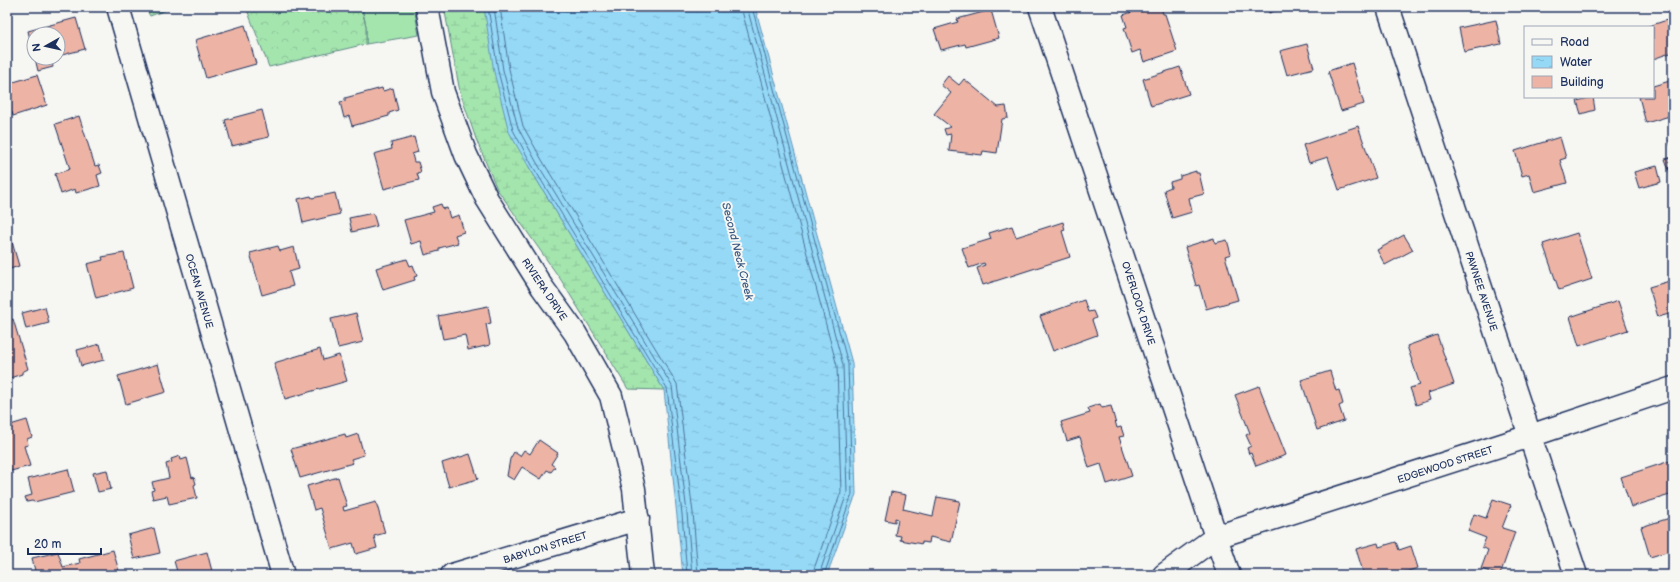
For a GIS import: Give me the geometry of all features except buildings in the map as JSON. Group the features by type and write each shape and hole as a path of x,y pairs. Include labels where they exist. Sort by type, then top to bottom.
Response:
{"street":[{"name":"OCEAN AVENUE","path":"118,7 283,575"},
{"name":"RIVIERA DRIVE","path":"427,7 443,92 466,155 487,199 542,287 575,333 612,396 634,489 643,575"},
{"name":"OVERLOOK DRIVE","path":"1040,7 1229,575"},
{"name":"PAWNEE AVENUE","path":"1388,7 1576,575"},
{"name":"EDGEWOOD STREET","path":"1216,537 1530,436 1673,388"},
{"name":"BABYLON STREET","path":"452,575 638,519"},
{"path":"1164,575 1216,537"}],"green space":[{"path":"145,7 174,7 150,16"},
{"path":"246,7 361,7 366,26 366,44 269,67"},
{"path":"362,7 414,7 419,35 366,44 366,26"},
{"path":"444,7 484,7 529,167 664,390 628,389 561,280 497,189 476,139 460,92"}],"water":[{"name":"Second Neck Creek","path":"484,7 755,7 852,363 856,494 827,575 683,575 664,390 509,132 494,72"}]}
